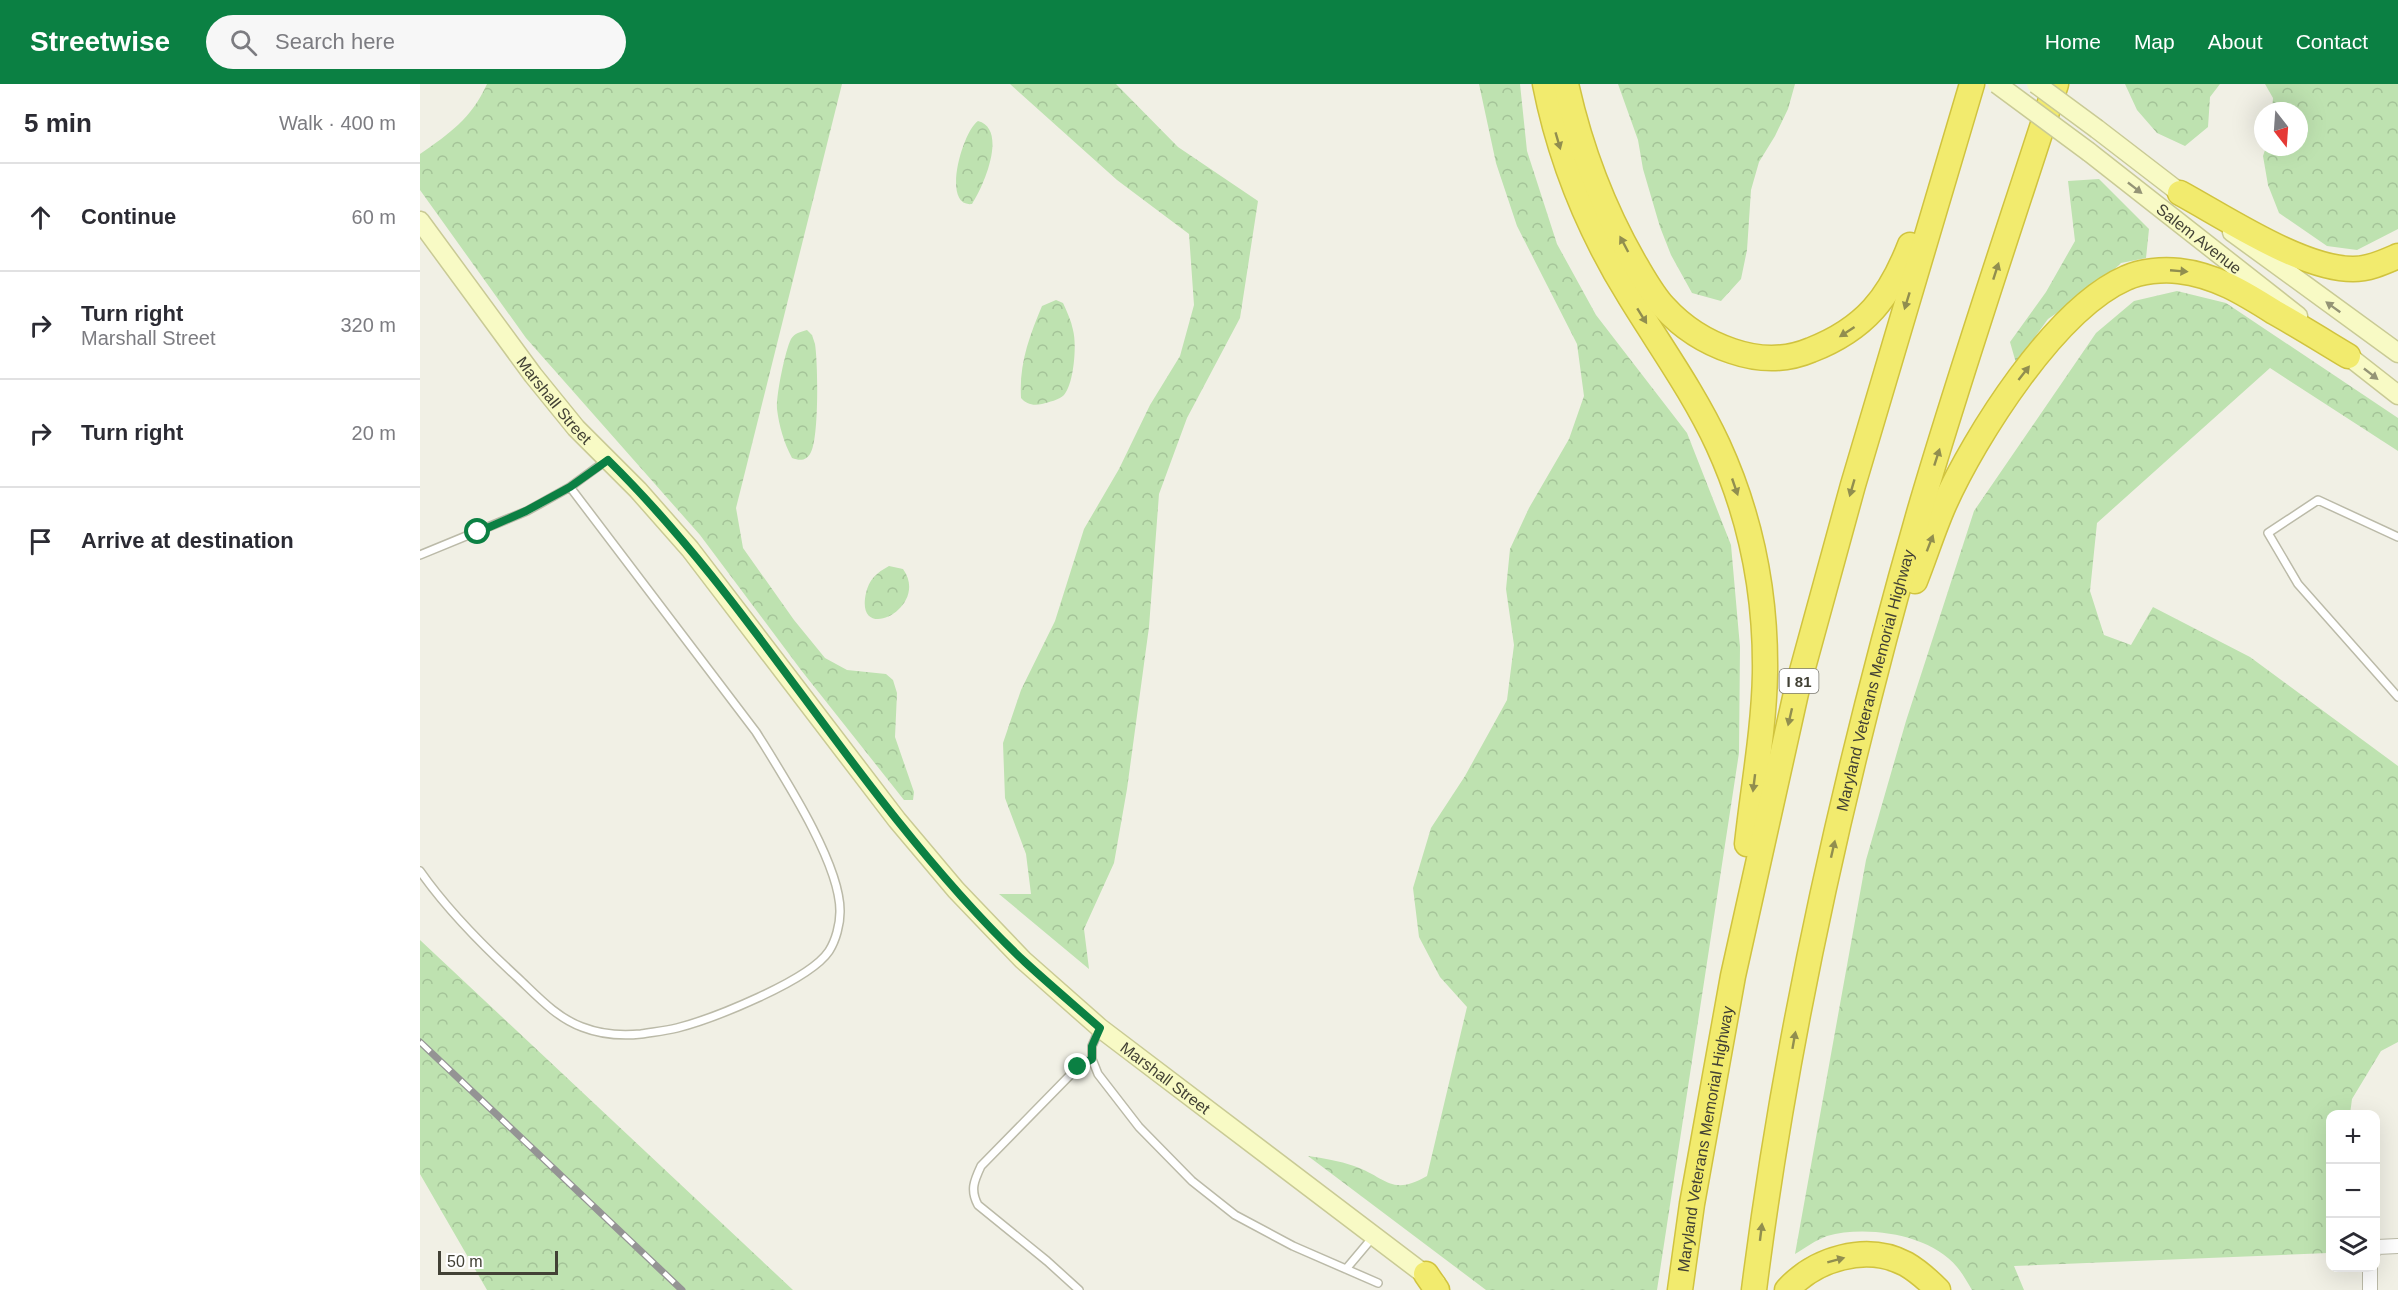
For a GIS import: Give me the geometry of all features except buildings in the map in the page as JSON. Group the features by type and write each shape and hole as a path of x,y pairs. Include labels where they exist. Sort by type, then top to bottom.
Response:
{"highway":[{"path":"1545,84 1551,117 1568,172 1585,214 1629,295 1699,407 1718,445 1737,494 1760,577 1765,675 1732,976"},
{"path":"1566,84 1589,167 1623,244 1647,285 1683,326 1703,340 1748,356 1775,359 1802,354 1827,344 1852,329 1872,313 1887,293 1900,269 1970,91"},
{"name":"Maryland Veterans Memorial Highway","path":"1754,1290 1763,1221 1800,1004 1864,716 1920,511 2056,84"},
{"name":"Maryland Veterans Memorial Highway","path":"1680,1290 1692,1204 1732,976 1796,693 1853,485 1970,91"},
{"path":"2180,193 2298,256 2326,266 2355,269 2379,264 2398,256"},
{"path":"1864,716 1944,505 1976,442 2013,387 2053,337 2103,290 2127,277 2153,271 2177,270 2201,274 2228,284 2348,356"},
{"path":"1787,1290 1809,1271 1832,1259 1856,1256 1881,1257 1904,1263 1924,1276 1938,1290"}],"main road":[{"name":"Salem Avenue","path":"1997,84 2089,152 2398,395"},
{"name":"Salem Avenue","path":"2036,84 2283,271 2398,353"},
{"name":"Marshall Street","path":"420,220 533,375 576,428 638,490 690,549 897,820 956,890 1023,960 1100,1028 1207,1111 1375,1235 1443,1290"}],"street":[{"path":"2380,1247 2398,1246"},
{"path":"2370,1272 2370,1290"}],"lane":[{"path":"420,555 526,511 570,487 608,460"},
{"path":"420,871 438,897 466,927 552,1010 582,1027 613,1034 638,1034 677,1028 772,990 807,971 829,952 837,933 840,912 838,891 824,855 783,775 756,732 570,487"},
{"path":"2398,537 2318,500 2268,534 2298,584 2398,697"},
{"path":"1100,1028 1092,1046 1092,1059 1098,1074 1139,1127 1192,1181 1235,1215 1293,1246 1378,1283"},
{"path":"1079,1290 978,1205 972,1194 973,1182 981,1166 1078,1067 1092,1059"},
{"path":"1346,1269 1375,1235"}],"green space":[{"path":"487,84 842,84 736,508 743,548 794,620 825,658 847,670 886,674 893,680 897,693 895,737 914,792 913,800 904,800 801,670 700,535 526,338 420,190 420,154 467,116"},
{"path":"1010,84 1116,84 1178,147 1258,201 1240,318 1187,418 1159,494 1149,627 1127,789 1114,863 1084,929 1089,969 999,894 1031,894 1026,854 1005,798 1003,743 1021,690 1055,621 1084,529 1119,469 1150,405 1180,356 1194,305 1189,234 1117,180"},
{"path":"1479,84 1520,84 1527,151 1557,244 1596,315 1687,433 1731,545 1740,647 1739,753 1657,1290 1486,1290 1308,1156 1354,1166 1397,1185 1415,1182 1427,1176 1467,1007 1440,977 1419,937 1413,888 1431,828 1465,776 1507,700 1514,645 1506,589 1510,549 1529,508 1569,439 1584,396 1577,344 1517,226 1496,163"},
{"path":"1618,84 1795,84 1788,109 1759,162 1751,190 1747,250 1741,279 1721,301 1692,293 1671,255 1643,169 1638,140"},
{"path":"2125,84 2220,84 2210,97 2208,127 2185,146 2157,133 2137,110"},
{"path":"2265,84 2398,84 2398,229 2357,250 2327,246 2279,213 2268,185 2263,156 2308,156 2308,102 2273,102 2273,98"},
{"path":"978,121 987,126 992,146 987,172 972,204 963,202 958,194 957,168 966,139"},
{"path":"2099,179 2149,229 2146,258 2121,263 2099,284 2048,319 2016,363 2010,342 2046,292 2075,241 2068,181"},
{"path":"2177,291 2226,303 2398,418 2398,451 2270,368 2097,523 2090,591 2104,635 2131,645 2153,607 2250,657 2398,766 2398,1042 2381,1051 2352,1099 2351,1110 2326,1110 2326,1253 2014,1266 2024,1290 1972,1290 1959,1270 1945,1256 1931,1247 1914,1240 1878,1232 1827,1236 1795,1254 1866,860 1906,721 1974,511 2096,333 2134,301"},
{"path":"1056,300 1063,303 1074,336 1075,354 1070,382 1064,395 1054,401 1030,404 1021,398 1026,351 1042,306"},
{"path":"807,330 812,335 815,344 817,416 811,452 805,459 800,460 792,458 782,434 777,403 779,384 791,339 796,334"},
{"path":"889,566 903,569 909,583 907,597 900,608 890,616 880,619 871,617 865,609 867,588 880,571"},
{"path":"420,940 793,1290 487,1290 420,1174"}],"railway":[{"path":"420,1042 682,1290"}],"route":[{"path":"478,532 526,511 570,487 608,460 690,549 897,820 956,890 1023,960 1100,1028 1092,1046 1092,1059 1078,1067"}]}
